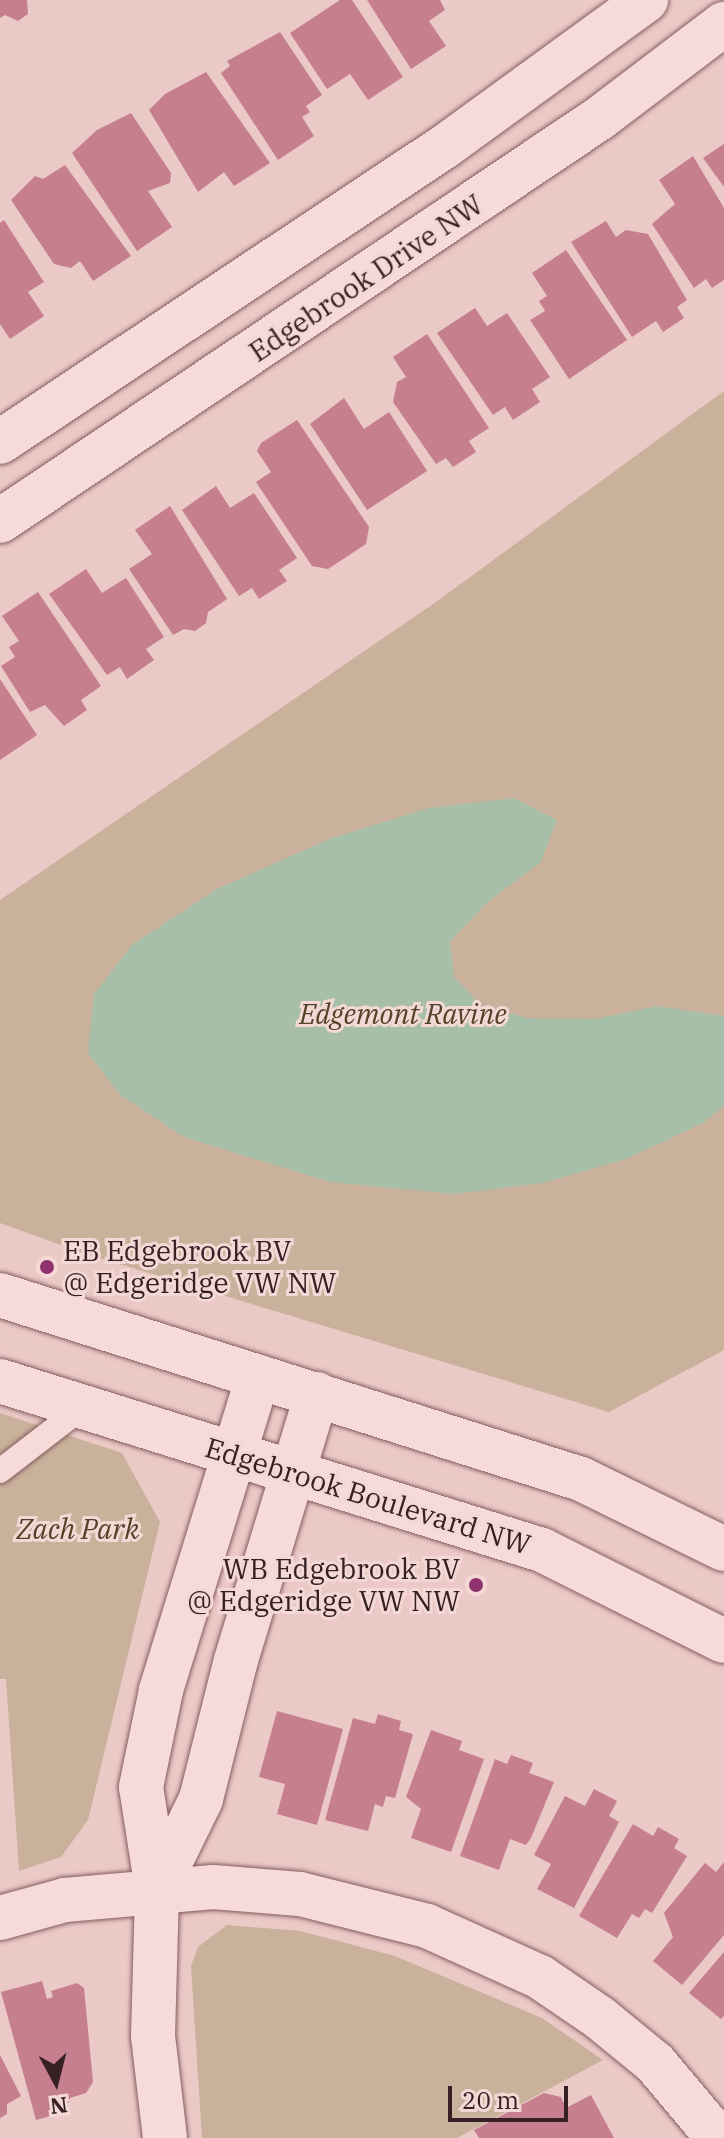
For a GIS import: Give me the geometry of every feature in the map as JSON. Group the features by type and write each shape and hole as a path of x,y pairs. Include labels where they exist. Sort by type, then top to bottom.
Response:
{"street":[{"path":"0,442 444,147 646,0"},
{"name":"Edgebrook Drive NW","path":"0,521 600,118 724,24"},
{"path":"0,1295 581,1479 724,1549"},
{"path":"165,2138 153,2036 157,1889 141,1787 161,1690 258,1377"},
{"name":"Edgebrook Boulevard NW","path":"0,1381 294,1470 542,1550 724,1641"},
{"path":"157,1889 201,1799 232,1675 317,1394"},
{"path":"0,1918 65,1900 157,1889 300,1894 427,1926 540,1977 600,2018 655,2063 718,2138"}],"lane":[{"path":"0,1471 83,1407"}],"green space":[{"name":"Edgemont Ravine","path":"724,391 724,1350 609,1412 83,1253 0,1223 0,900 436,602"},
{"name":"Zach Park","path":"0,1413 122,1453 160,1522 88,1820 61,1857 19,1871 6,1679 0,1679"},
{"path":"227,1925 300,1931 395,1956 542,2018 603,2060 457,2138 202,2138 191,1966 198,1947"}],"shaded area":[{"path":"514,798 557,820 540,863 490,900 450,941 454,977 481,1005 527,1018 595,1019 657,1006 724,1016 724,1106 703,1123 626,1159 543,1183 454,1194 330,1182 184,1137 120,1095 88,1053 94,994 133,944 217,889 329,839 429,808"}],"building":[{"path":"0,0 27,0 28,14 18,21 5,15 0,18"},
{"path":"340,0 352,0 403,77 368,100 350,74 327,89 290,33"},
{"path":"367,0 440,0 445,10 429,21 446,46 411,69"},
{"path":"280,32 322,95 306,106 310,112 302,117 314,136 278,160 221,73 230,66 227,61"},
{"path":"206,72 270,163 234,186 224,172 198,192 149,110 165,94"},
{"path":"131,113 171,173 170,183 148,191 172,227 137,251 72,153 97,130"},
{"path":"724,144 724,187 703,158"},
{"path":"693,156 724,208 724,280 712,288 706,279 694,288 652,224 675,204 659,180"},
{"path":"65,165 131,256 93,281 80,261 71,268 54,264 11,200 35,176 43,179"},
{"path":"4,220 44,282 28,292 44,316 10,339 0,324 0,223"},
{"path":"606,221 616,237 626,230 648,234 687,300 677,307 684,318 663,332 656,321 632,337 571,242"},
{"path":"566,250 627,340 569,379 530,320 545,311 539,301 547,296 532,273"},
{"path":"475,308 487,326 507,313 550,377 532,389 540,402 513,420 505,407 493,415 437,333"},
{"path":"427,334 489,428 469,441 476,452 453,467 446,458 436,464 393,402 397,382 406,377 393,357"},
{"path":"344,398 364,429 389,412 427,471 367,510 310,424"},
{"path":"297,420 369,527 366,544 328,569 312,566 256,482 271,472 257,451 261,443"},
{"path":"216,486 230,508 254,493 297,558 279,570 287,581 259,599 252,588 239,596 182,510"},
{"path":"170,506 227,599 208,612 206,623 195,631 184,629 173,635 129,569 152,554 135,530"},
{"path":"86,569 102,593 126,578 164,637 146,649 154,660 127,679 120,667 107,675 49,594"},
{"path":"38,592 101,686 81,700 87,710 64,726 45,705 30,712 1,666 15,657 9,647 19,641 2,616"},
{"path":"0,679 37,735 0,760"},
{"path":"277,1711 343,1729 317,1825 277,1814 285,1784 259,1777"},
{"path":"378,1714 401,1721 399,1730 413,1734 395,1798 386,1796 383,1807 375,1804 368,1831 325,1820 353,1718 375,1724"},
{"path":"431,1730 462,1741 459,1750 484,1759 451,1852 411,1838 421,1809 406,1797"},
{"path":"511,1755 533,1763 529,1773 554,1782 531,1838 526,1845 510,1839 499,1870 460,1856 495,1759 507,1764"},
{"path":"594,1789 617,1801 609,1816 619,1822 574,1908 537,1889 551,1864 534,1855 565,1796 585,1806"},
{"path":"633,1824 653,1836 658,1827 679,1839 674,1848 687,1856 652,1913 645,1909 639,1918 632,1914 617,1938 579,1916"},
{"path":"724,1862 724,1935 682,1985 653,1961 673,1937 664,1913 705,1863 716,1872"},
{"path":"724,1952 724,2016 721,2019 689,1993"},
{"path":"42,1981 47,1999 53,1997 51,1991 77,1983 84,1988 93,2082 86,2093 70,2098 65,2112 36,2120 1,1992"},
{"path":"0,2055 21,2096 7,2104 7,2114 0,2118"},
{"path":"544,2093 561,2097 566,2108 591,2095 614,2138 479,2138 474,2130"}],"place":[{"name":"EB Edgebrook BV @ Edgeridge VW NW","path":"47,1267"},
{"name":"WB Edgebrook BV @ Edgeridge VW NW","path":"476,1585"}]}
